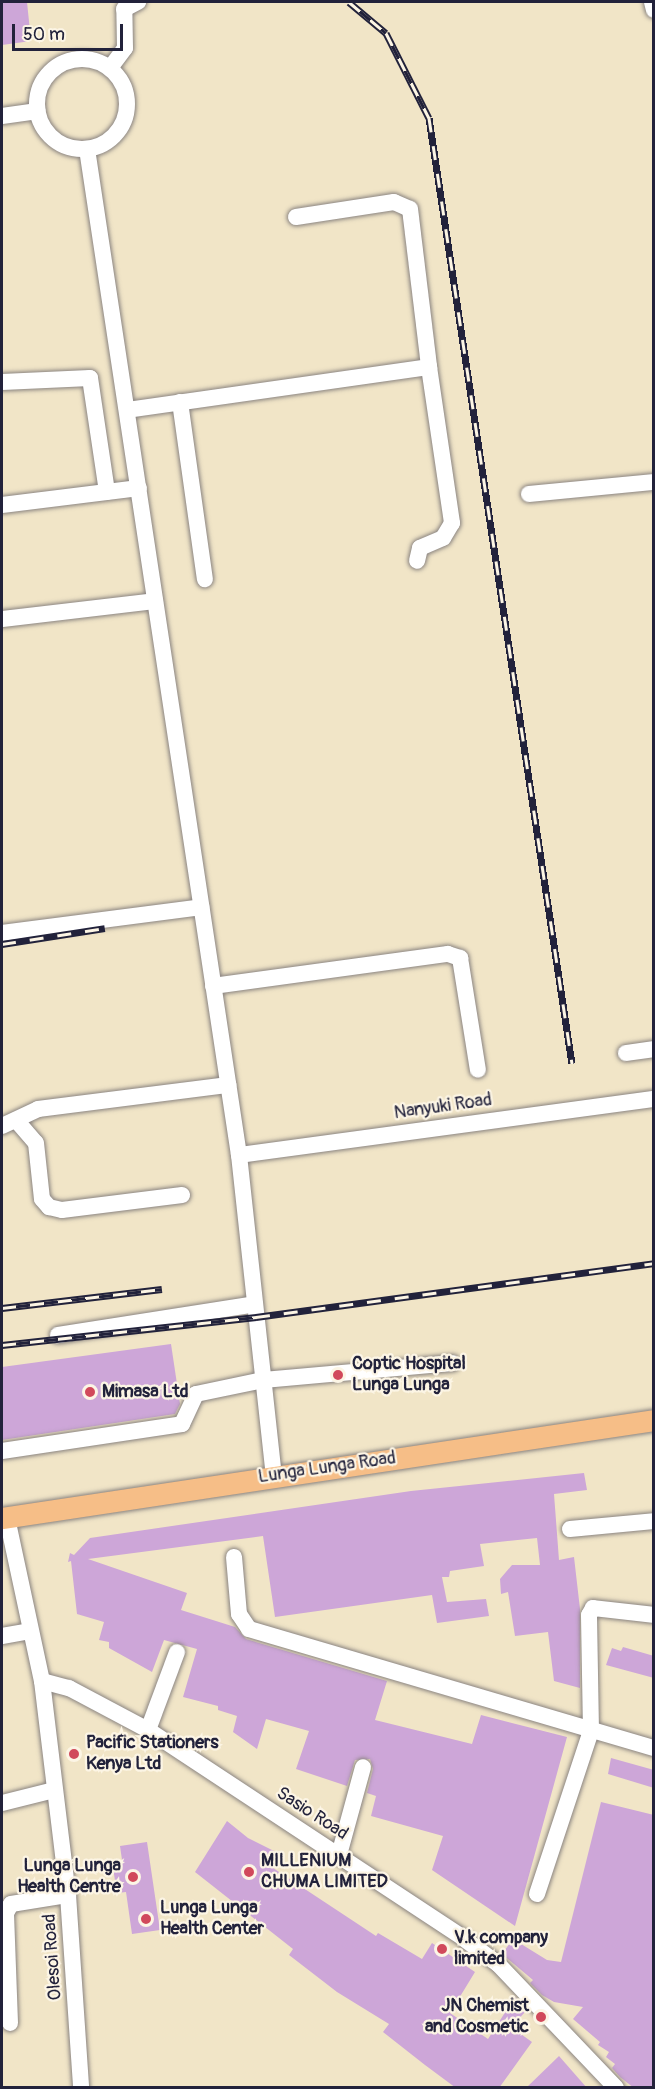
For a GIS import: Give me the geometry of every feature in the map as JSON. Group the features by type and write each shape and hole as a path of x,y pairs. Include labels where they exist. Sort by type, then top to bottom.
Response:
{"main road":[{"name":"Lunga Lunga Road","path":"4,1518 654,1420"}],"street":[{"path":"110,68 125,48 124,9 138,2"},
{"path":"652,2 654,10"},
{"path":"85,59 110,68 125,90 126,116 112,138 87,149 67,146 50,135 38,111 41,85 59,66 85,59"},
{"path":"2,116 38,111"},
{"path":"87,149 128,410 238,1155 274,1476"},
{"path":"296,217 394,202 410,209 429,368 452,523 443,538 420,548 417,561"},
{"path":"128,410 429,368"},
{"path":"2,382 90,378 106,492"},
{"path":"180,402 205,579"},
{"path":"529,494 654,482"},
{"path":"2,505 139,488"},
{"path":"2,619 155,601"},
{"path":"2,933 201,908"},
{"path":"213,986 448,954 460,958 478,1070"},
{"path":"626,1053 654,1049"},
{"path":"182,1196 62,1210 49,1207 42,1199 36,1143 9,1123 38,1109 228,1085"},
{"name":"Nanyuki Road","path":"238,1155 654,1099"},
{"path":"58,1335 255,1304"},
{"path":"2,1451 182,1424 196,1394 263,1380 452,1363"},
{"name":"Olesoi Road","path":"4,1518 42,1681 68,1894 81,2088"},
{"path":"570,1529 654,1521"},
{"path":"234,1557 239,1614 249,1629 654,1748"},
{"path":"537,1894 591,1731 589,1615 593,1608 654,1615"},
{"path":"2,1636 30,1631"},
{"path":"148,1730 177,1652"},
{"name":"Sasio Road","path":"42,1681 69,1688 148,1730 339,1855 498,1964 616,2088"},
{"path":"339,1855 363,1767"},
{"path":"2,1803 54,1790"},
{"path":"10,2023 6,1913 11,1904 68,1894"}],"building":[{"path":"2,2 27,2 31,41 2,45"},
{"name":"Mimasa Ltd","path":"171,1344 180,1404 175,1414 2,1440 2,1367"},
{"path":"584,1473 587,1490 554,1494 559,1560 574,1557 580,1609 580,1688 554,1681 548,1632 515,1636 508,1592 501,1594 500,1579 512,1565 540,1565 537,1538 480,1544 484,1566 450,1571 449,1577 442,1577 447,1602 486,1599 489,1616 437,1623 432,1595 275,1617 263,1536 88,1559 187,1593 181,1610 235,1627 246,1639 387,1681 375,1720 472,1744 481,1715 567,1737 515,1926 432,1870 443,1836 371,1816 376,1796 367,1793 373,1769 370,1759 355,1760 347,1786 296,1769 309,1731 266,1719 257,1749 233,1732 237,1716 218,1710 218,1706 183,1697 197,1649 164,1640 152,1672 109,1648 109,1642 99,1640 104,1622 77,1614 71,1561 68,1562 70,1553 74,1555 90,1538 411,1491"},
{"path":"623,1647 654,1656 654,1678 606,1665 612,1648 621,1651"},
{"path":"611,1758 654,1770 654,1788 608,1774"},
{"path":"601,1802 654,1815 654,2088 634,2088 620,2077 612,2068 615,2064 606,2057 609,2052 598,2045 600,2042 573,2019 583,2007 554,2002 542,1995 530,1983 533,1980 502,1954 513,1939 547,1960 561,1962"},
{"path":"227,1821 248,1838 278,1853 270,1866 376,1936 378,1933 422,1959 432,1943 475,1972 450,2013 488,2039 515,1997 527,2010 511,2027 532,2042 499,2088 456,2088 383,2032 389,2024 337,1992 289,1955 293,1949 195,1872"},
{"name":"Lunga Lunga Health Centre","path":"147,1842 160,1930 132,1934 126,1892 117,1893 112,1862 122,1860 120,1846"},
{"path":"559,2056 587,2088 526,2088"}],"railway":[{"path":"349,2 386,33 429,118 572,1063"},
{"path":"2,944 105,928"},
{"path":"2,1345 256,1317 654,1263"},
{"path":"2,1308 162,1289"}],"place":[{"name":"Coptic Hospital Lunga Lunga","path":"338,1375"},
{"name":"Mimasa Ltd","path":"90,1392"},
{"name":"Pacific Stationers Kenya Ltd","path":"74,1754"},
{"name":"MILLENIUM CHUMA LIMITED","path":"249,1872"},
{"name":"Lunga Lunga Health Centre","path":"133,1877"},
{"name":"Lunga Lunga Health Center","path":"146,1919"},
{"name":"V.k company limited","path":"442,1949"},
{"name":"JN Chemist and Cosmetic","path":"541,2017"}]}
